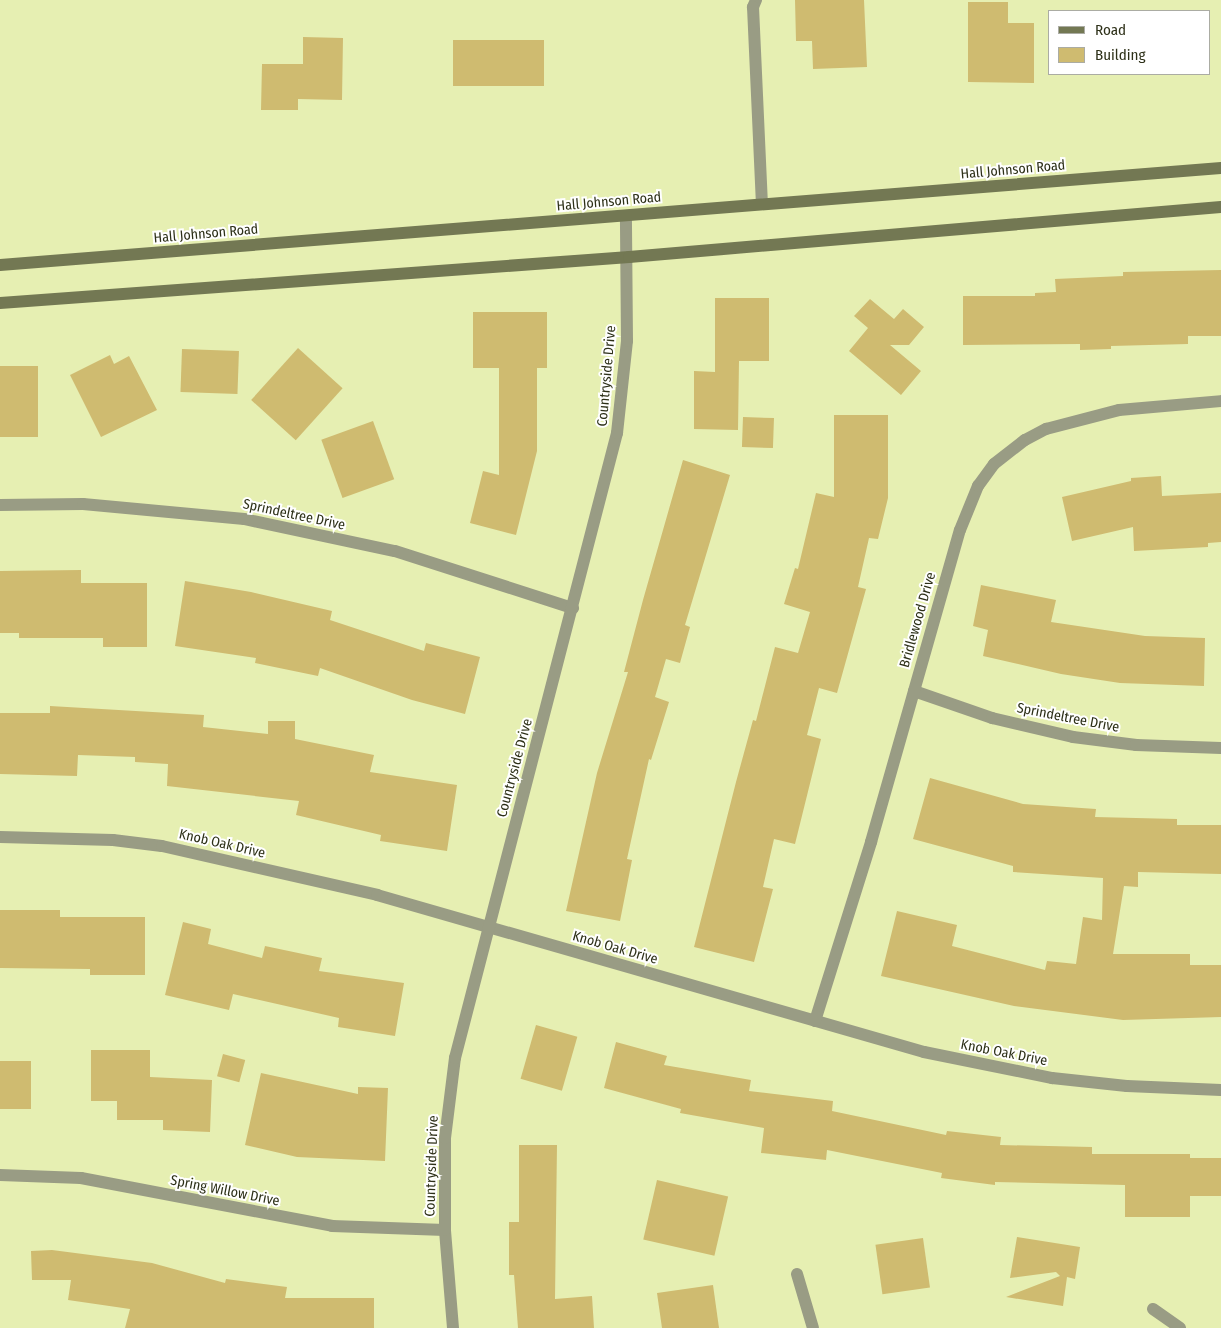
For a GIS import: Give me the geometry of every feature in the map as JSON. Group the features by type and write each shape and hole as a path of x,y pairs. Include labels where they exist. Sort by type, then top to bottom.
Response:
{"main road":[{"name":"Hall Johnson Road","path":"0,265 1221,168"},
{"path":"0,303 629,257 1221,207"}],"street":[{"path":"756,0 753,7 762,203"},
{"name":"Countryside Drive","path":"452,1328 445,1230 445,1138 455,1058 617,433 627,341 629,257 626,216"},
{"name":"Bridlewood Drive","path":"815,1022 960,530 978,486 994,464 1025,440 1046,430 1119,410 1221,401"},
{"name":"Sprindeltree Drive","path":"0,505 83,504 244,519 395,551 573,608"},
{"name":"Sprindeltree Drive","path":"914,691 992,718 1073,736 1136,745 1221,748"},
{"name":"Knob Oak Drive","path":"0,837 113,840 162,846 376,895 924,1052 1052,1078 1127,1086 1221,1090"},
{"name":"Spring Willow Drive","path":"0,1175 81,1178 332,1226 445,1230"},
{"path":"797,1274 813,1328"},
{"path":"1153,1309 1180,1328"}],"building":[{"path":"795,0 864,0 867,67 813,69 812,41 796,41"},
{"path":"968,2 1008,2 1008,23 1034,23 1034,83 968,82"},
{"path":"303,37 343,38 342,100 298,99 298,110 261,110 262,64 303,64"},
{"path":"453,40 544,40 544,86 453,86"},
{"path":"1221,270 1221,336 1188,336 1188,344 1111,346 1111,349 1080,350 1080,344 963,345 963,296 1035,296 1035,293 1056,292 1055,279 1123,276 1123,272"},
{"path":"715,298 769,298 769,361 739,361 738,430 694,429 694,371 715,372"},
{"path":"870,299 894,319 903,309 924,327 909,345 890,345 921,371 901,395 849,351 868,328 854,316"},
{"path":"473,312 547,312 547,368 537,368 537,451 516,535 470,523 483,471 499,475 499,368 473,368"},
{"path":"298,348 343,388 296,440 251,400"},
{"path":"182,349 239,351 237,394 180,392"},
{"path":"110,355 114,364 129,356 157,410 101,437 70,375"},
{"path":"0,366 38,366 38,437 0,437"},
{"path":"834,415 888,415 888,498 878,539 869,538 858,587 866,589 837,693 819,688 807,735 821,739 795,844 774,839 763,887 773,889 754,962 694,947 736,782 753,720 756,721 775,647 798,653 810,612 784,604 795,568 798,569 816,493 834,497"},
{"path":"743,417 774,418 773,448 742,447"},
{"path":"373,421 394,479 343,498 321,440"},
{"path":"683,460 730,475 685,625 690,627 680,663 666,659 655,697 669,702 651,760 649,759 627,859 632,860 620,921 566,911 597,773 628,672 624,672"},
{"path":"1161,476 1162,496 1221,493 1221,542 1208,543 1208,547 1134,551 1133,527 1072,541 1062,497 1131,481 1131,478"},
{"path":"81,570 81,583 147,583 147,647 103,647 103,638 19,638 19,633 0,633 0,571"},
{"path":"185,581 251,592 332,611 330,620 424,651 426,643 480,657 465,714 412,700 320,668 318,676 255,663 256,658 175,646"},
{"path":"981,585 1056,600 1051,622 1145,636 1205,638 1204,686 1120,683 1061,674 983,656 988,630 973,626"},
{"path":"50,706 204,715 203,727 268,734 268,721 295,721 295,739 374,755 370,772 457,785 447,851 380,841 381,835 296,815 299,801 167,786 168,764 135,762 135,757 78,755 77,776 0,774 0,713 50,713"},
{"path":"930,778 1023,804 1096,809 1095,817 1177,819 1177,825 1221,825 1221,874 1138,872 1138,887 1124,886 1113,954 1190,954 1190,965 1221,965 1221,1017 1123,1020 1014,1006 881,976 897,911 957,925 952,946 1045,970 1047,961 1076,964 1083,917 1102,920 1103,878 1013,872 1013,866 913,839"},
{"path":"0,910 60,910 60,917 145,917 145,975 90,975 90,969 0,968"},
{"path":"183,922 211,929 208,944 262,958 265,946 322,958 319,971 404,983 395,1036 338,1027 339,1018 233,994 229,1010 165,995"},
{"path":"536,1025 577,1037 562,1091 521,1079"},
{"path":"616,1042 667,1056 664,1065 751,1080 749,1091 833,1101 832,1111 946,1135 947,1131 1001,1137 1000,1145 1092,1147 1092,1154 1190,1154 1190,1158 1221,1158 1221,1196 1190,1196 1190,1217 1125,1217 1125,1185 995,1182 995,1185 941,1178 942,1173 827,1150 826,1160 761,1153 764,1128 680,1113 681,1109 604,1088"},
{"path":"91,1050 150,1050 150,1077 212,1080 210,1132 163,1130 163,1120 117,1120 117,1101 91,1101"},
{"path":"223,1054 245,1060 239,1082 217,1076"},
{"path":"0,1061 31,1061 31,1109 0,1109"},
{"path":"261,1073 358,1094 358,1087 388,1088 385,1161 297,1157 245,1145"},
{"path":"519,1145 557,1145 555,1299 592,1296 594,1328 518,1328 514,1275 509,1275 509,1222 519,1222"},
{"path":"657,1180 728,1196 714,1256 643,1239"},
{"path":"1017,1237 1080,1247 1075,1279 1067,1277 1063,1306 1006,1297 1060,1276 1056,1272 1010,1278"},
{"path":"923,1238 930,1288 882,1294 875,1245"},
{"path":"52,1250 152,1263 225,1283 226,1279 287,1287 285,1298 374,1298 374,1328 125,1328 130,1309 68,1300 71,1280 32,1280 31,1251"},
{"path":"713,1285 719,1328 662,1328 657,1293"}]}
